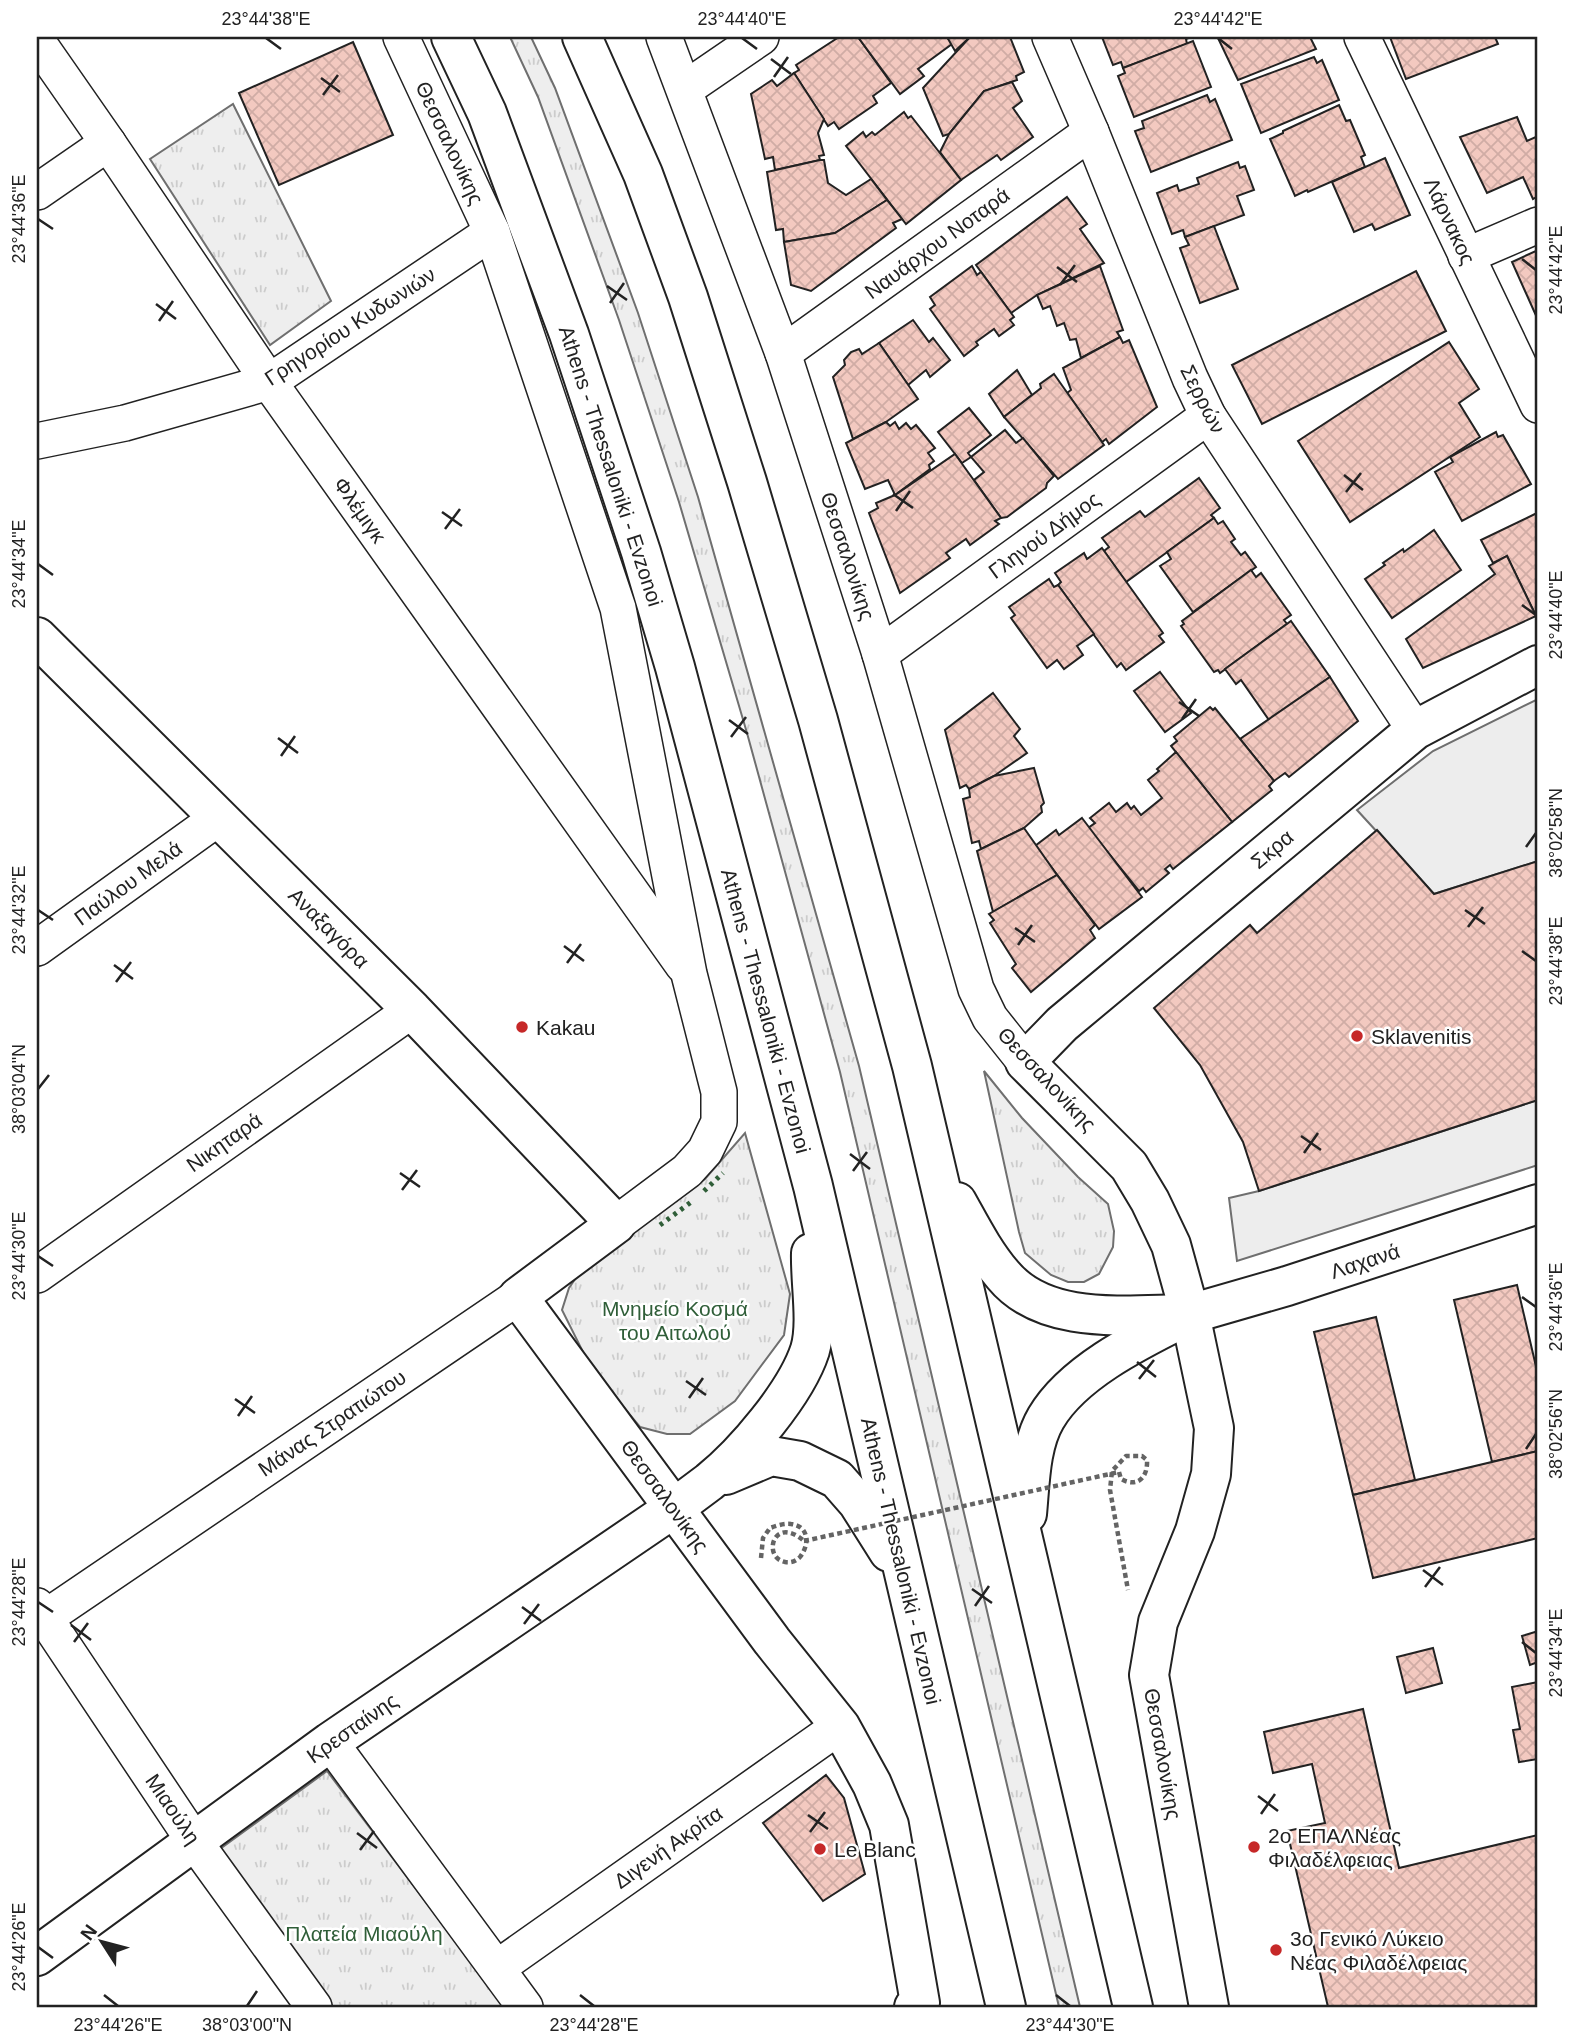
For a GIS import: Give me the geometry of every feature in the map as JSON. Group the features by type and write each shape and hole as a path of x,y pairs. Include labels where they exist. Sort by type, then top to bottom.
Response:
{"main road":[{"name":"Athens - Thessaloniki - Evzonoi","path":"451,37 487,113 565,322 641,552 675,667 813,1186 1006,2007"},
{"path":"582,37 643,174 688,297 818,720 912,1066 1133,2007"},
{"name":"Αναξαγόρα","path":"37,638 412,1010 616,1224"},
{"name":"Σκρα","path":"1025,1062 1062,1024 1415,730 1538,665"},
{"name":"Θεσσαλονίκης","path":"1025,1062 1129,1166 1150,1200 1171,1245 1190,1314 1214,1428 1211,1474 1195,1531 1158,1622 1149,1675 1209,2007"},
{"path":"935,1165 981,1246 1004,1277 1030,1298 1058,1310 1102,1314 1190,1314"},
{"path":"711,1481 750,1443 778,1406 799,1375 810,1348 814,1314 810,1279 813,1186"},
{"name":"Λαχανά","path":"1190,1314 1287,1286 1538,1204"},
{"name":"Μάνας Στρατιώτου","path":"518,1297 616,1224"},
{"name":"Θεσσαλονίκης","path":"518,1297 772,1641 839,1726 872,1784 889,1825 918,2006"},
{"path":"1028,1558 1027,1516 1033,1455 1046,1419 1065,1395 1093,1370 1135,1343 1190,1314"},
{"path":"711,1481 771,1456 800,1461 837,1479 858,1503 904,1577"},
{"name":"Κρεσταίνης","path":"37,1956 330,1742 711,1481"}],"street":[{"name":"Θεσσαλονίκης","path":"401,37 492,232 618,608 689,974 719,1092 719,1122 705,1151 687,1171 616,1224"},
{"name":"Θεσσαλονίκης","path":"664,37 783,353 880,654 976,989 990,1018 1025,1062"},
{"path":"685,89 761,37"},
{"name":"Σερρών","path":"1050,37 1208,416 1415,730"},
{"name":"Λάρνακος","path":"1362,37 1538,405"},
{"name":"Φλέμιγκ","path":"37,41 270,382 689,974"},
{"name":"Ναυάρχου Νοταρά","path":"783,353 1091,132"},
{"path":"37,192 108,143"},
{"path":"1466,256 1538,225"},
{"name":"Γρηγορίου Κυδωνιών","path":"37,441 125,423 270,382 492,232"},
{"name":"Γληνού Δήμος","path":"880,654 1208,416"},
{"name":"Παύλου Μελά","path":"37,948 218,818"},
{"name":"Νικηταρά","path":"37,1275 412,1010"},
{"name":"Μάνας Στρατιώτου","path":"41,1612 518,1297"},
{"name":"Μιαούλη","path":"41,1612 194,1841 314,2007"},
{"name":"Διγενή Ακρίτα","path":"497,1968 839,1726"},
{"path":"330,1742 525,2007"}],"path":[{"path":"765,1566 760,1558 763,1538 769,1528 788,1523 800,1526 805,1532 807,1544 800,1557 793,1562 785,1563 776,1559 772,1550 779,1534 786,1531 794,1533 803,1541 1119,1472 1121,1479 1128,1483 1137,1483 1145,1478 1147,1468 1147,1460 1142,1456 1126,1456 1112,1471 1110,1490 1129,1598 1158,1622"}],"green space":[{"path":"510,37 531,37 555,88 638,313 698,497 859,1066 1080,2007 1059,2007 840,1072 747,733 679,502 619,320 538,97"},
{"path":"233,104 331,301 270,345 150,159"},
{"path":"984,1071 1022,1118 1078,1177 1108,1204 1114,1231 1113,1247 1099,1274 1084,1282 1068,1282 1051,1275 1025,1253"},
{"name":"Μνημείο Κοσμά του Αιτωλού","path":"745,1133 790,1294 784,1335 735,1401 690,1434 667,1434 640,1427 591,1368 562,1310 569,1288 580,1272 705,1179"},
{"name":"Πλατεία Μιαούλη","path":"327,1771 505,2007 333,2007 220,1849"}],"shaded area":[{"path":"1538,699 1538,861 1434,894 1357,810 1433,751"},
{"path":"1538,1100 1538,1165 1237,1261 1229,1198 1259,1191"}],"building":[{"path":"839,37 858,37 891,83 873,96 877,103 839,129 834,122 828,126 794,73 799,70 796,65"},
{"path":"858,37 947,37 952,44 918,69 924,76 900,94"},
{"path":"947,37 970,37 955,51"},
{"path":"970,37 1010,37 1024,72 1016,76 1017,80 984,91 949,134 943,136 923,88"},
{"path":"1102,37 1191,37 1186,39 1187,44 1123,68 1121,62 1113,65"},
{"path":"1310,37 1316,49 1238,80 1218,38"},
{"path":"1390,37 1495,37 1498,44 1406,79"},
{"path":"1193,41 1211,87 1134,117 1118,76 1125,73 1123,68"},
{"path":"353,42 393,135 279,185 239,93"},
{"path":"1314,57 1317,63 1322,60 1339,100 1261,133 1241,84"},
{"path":"794,73 824,119 818,133 824,155 819,156 820,160 775,170 773,157 765,159 751,94 772,80 777,86"},
{"path":"1012,82 1022,101 1013,108 1033,137 1001,160 997,155 961,180 940,152 949,134 984,91"},
{"path":"1207,95 1210,102 1215,99 1232,140 1151,172 1135,131 1144,128 1142,121"},
{"path":"1339,105 1346,121 1350,120 1365,155 1361,157 1365,167 1295,196 1270,139"},
{"path":"904,112 908,118 911,116 961,180 906,224 846,146 863,132 866,137 872,132 875,135"},
{"path":"1517,117 1527,141 1538,136 1538,196 1533,199 1523,177 1487,193 1460,137"},
{"path":"1385,158 1410,215 1375,230 1372,224 1354,232 1332,182"},
{"path":"824,160 828,183 846,195 871,179 887,200 835,233 784,242 783,229 776,230 767,172"},
{"path":"1238,162 1240,168 1245,166 1254,190 1237,196 1244,215 1185,237 1183,230 1172,234 1157,193 1177,185 1179,191 1199,184 1197,178"},
{"path":"1067,197 1087,224 1080,229 1104,263 1037,295 1011,313 976,265"},
{"path":"887,200 902,219 893,223 896,228 811,291 791,285 784,242 835,233"},
{"path":"1214,226 1238,289 1200,303 1180,248 1189,245 1185,237"},
{"path":"1538,250 1538,320 1512,262"},
{"path":"972,266 977,275 981,272 1014,317 1010,320 1014,325 999,336 994,329 976,342 978,345 964,356 930,309 935,305 930,297"},
{"path":"1100,266 1123,330 1117,332 1120,337 1081,358 1076,339 1070,340 1064,323 1057,326 1050,306 1043,309 1037,295"},
{"path":"1416,271 1446,331 1262,424 1232,365"},
{"path":"913,320 929,342 933,338 950,360 930,377 926,370 908,385 879,343"},
{"path":"1120,337 1123,343 1129,340 1157,407 1109,444 1106,439 1102,442 1067,393 1071,390 1063,368"},
{"path":"1449,342 1479,389 1459,403 1480,437 1350,522 1298,441"},
{"path":"879,343 918,399 886,422 853,439 833,377 845,365 844,360 851,352 859,349 862,354"},
{"path":"1017,370 1032,395 1004,417 989,394"},
{"path":"1054,374 1104,445 1058,479 1004,417 1041,388 1040,384"},
{"path":"969,408 991,435 968,453 971,457 962,463 938,432"},
{"path":"886,422 890,426 895,422 899,429 906,423 911,429 916,425 935,448 928,453 934,461 929,465 930,469 895,495 888,480 865,489 846,443"},
{"path":"1005,430 1016,443 1023,438 1054,476 1046,488 1007,517 1001,518 974,480 984,472 971,457"},
{"path":"1496,432 1498,437 1503,435 1531,484 1462,521 1435,472 1453,462 1450,457"},
{"path":"955,454 1001,518 995,521 999,524 970,545 966,539 946,553 950,558 900,593 869,513 878,508 876,503 895,495"},
{"path":"1199,478 1220,508 1211,515 1214,518 1126,582 1104,551 1109,547 1102,538 1140,511 1145,517"},
{"path":"1537,513 1536,616 1507,556 1493,563 1481,540"},
{"path":"1214,518 1218,524 1223,521 1235,539 1231,542 1241,555 1245,552 1256,567 1193,612 1160,566 1171,559 1167,552"},
{"path":"1434,530 1461,570 1392,618 1365,579 1385,565 1383,563 1403,549 1404,552"},
{"path":"1102,548 1163,633 1159,636 1164,642 1126,670 1121,663 1117,667 1058,585 1061,582 1055,573 1084,553 1087,559"},
{"path":"1507,556 1536,616 1423,668 1406,639 1495,574 1489,566"},
{"path":"1251,570 1256,577 1261,573 1291,615 1284,620 1287,624 1220,673 1218,670 1214,672 1181,626 1184,624 1182,621"},
{"path":"1049,579 1054,587 1058,585 1094,634 1077,646 1083,655 1064,669 1057,660 1047,668 1011,618 1015,615 1009,607"},
{"path":"1291,621 1330,677 1269,720 1241,680 1236,684 1225,669"},
{"path":"1160,672 1191,713 1165,732 1134,691"},
{"path":"1330,677 1358,721 1289,777 1285,773 1274,781 1240,739"},
{"path":"993,693 1020,729 1014,736 1027,753 994,776 969,789 966,785 960,788 945,730"},
{"path":"1210,707 1213,710 1215,708 1274,781 1269,786 1272,790 1232,822 1171,746 1177,741 1174,737"},
{"path":"1176,752 1232,822 1173,869 1170,865 1165,869 1169,873 1146,892 1143,888 1139,891 1088,828 1095,823 1090,818 1109,803 1116,812 1127,803 1131,809 1134,806 1141,815 1162,798 1148,780"},
{"path":"1034,768 1044,803 1041,806 1042,812 1024,828 981,849 979,841 972,843 963,799 970,797 969,789 994,776"},
{"path":"1082,818 1142,897 1099,929 1035,846 1056,830 1059,835"},
{"path":"1024,828 1057,875 993,912 977,851"},
{"name":"Sklavenitis","path":"1377,830 1434,894 1538,861 1538,1100 1259,1191 1243,1142 1200,1065 1154,1008 1250,925 1257,933"},
{"path":"1057,875 1095,925 1090,930 1095,938 1031,992 1012,968 1016,964 990,923 994,920 989,914"},
{"path":"1517,1285 1538,1375 1538,1451 1492,1462 1454,1300"},
{"path":"1376,1317 1415,1480 1353,1495 1314,1332"},
{"path":"1538,1451 1538,1538 1373,1578 1353,1495"},
{"path":"1538,1631 1538,1662 1530,1665 1522,1636"},
{"path":"1433,1648 1442,1683 1406,1693 1397,1657"},
{"path":"1538,1682 1538,1759 1519,1762 1513,1730 1520,1729 1512,1687"},
{"path":"1363,1709 1399,1868 1538,1835 1538,2007 1328,2007 1287,1831 1325,1823 1312,1764 1273,1773 1264,1732"},
{"name":"Le Blanc","path":"826,1775 844,1798 865,1874 823,1901 763,1823"}],"hedge":[{"path":"704,1191 723,1173"},
{"path":"660,1225 694,1200"}],"place":[{"name":"Kakau","path":"522,1027"},
{"name":"Sklavenitis","path":"1357,1036"},
{"name":"2ο ΕΠΑΛΝέας Φιλαδέλφειας","path":"1254,1847"},
{"name":"Le Blanc","path":"820,1849"},
{"name":"3ο Γενικό Λύκειο Νέας Φιλαδέλφειας","path":"1276,1950"}]}
